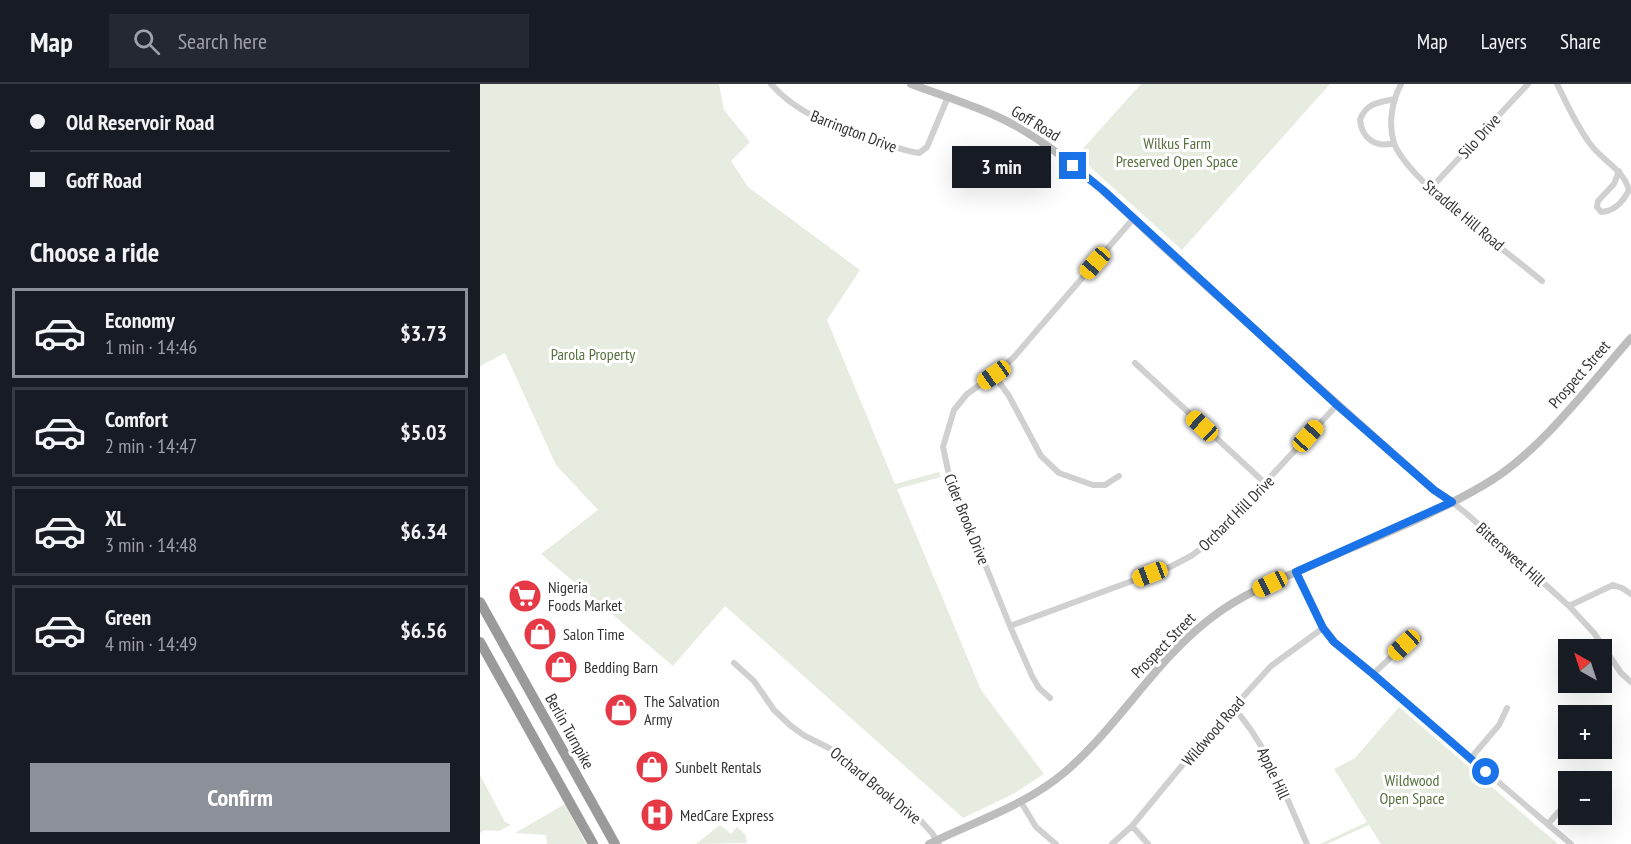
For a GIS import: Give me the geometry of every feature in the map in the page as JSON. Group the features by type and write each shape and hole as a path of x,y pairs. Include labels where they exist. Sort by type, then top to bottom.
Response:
{"highway":[{"name":"Berlin Turnpike","path":"480,602 615,844"},
{"path":"480,642 593,844"},
{"path":"567,799 585,789"}],"main road":[{"name":"Goff Road","path":"911,84 979,108 1017,127 1061,156 1103,190 1337,405 1434,490 1452,502"},
{"name":"Prospect Street","path":"935,843 1021,802 1055,780 1074,763 1174,652 1205,622 1246,595 1452,502 1493,480 1529,452 1631,338"}],"street":[{"name":"Barrington Drive","path":"771,84 800,110 833,126 904,151 919,153 927,147 948,97"},
{"path":"1395,99 1367,107 1360,120 1364,135 1371,142 1381,145 1394,143 1392,129 1395,99 1401,84"},
{"name":"Silo Drive","path":"1431,188 1528,84"},
{"path":"1557,84 1592,146 1619,171 1626,181 1629,190 1624,200 1607,212 1601,212 1597,207 1598,201 1614,184 1619,171"},
{"name":"Straddle Hill Road","path":"1394,143 1408,165 1431,188 1542,281"},
{"name":"Cider Brook Drive","path":"1050,698 1039,688 1032,676 1010,626 949,475 943,447 954,410 967,394 1014,357 1133,219"},
{"path":"1135,363 1266,484"},
{"path":"994,375 1009,396 1041,456 1059,473 1093,485 1105,485 1119,476"},
{"name":"Orchard Hill Drive","path":"1010,626 1170,567 1191,556 1210,542 1337,405"},
{"name":"Bittersweet Hill","path":"1452,502 1569,606 1594,633 1621,673 1631,681"},
{"path":"1296,572 1323,628 1334,642 1571,844"},
{"path":"1569,606 1613,585 1631,594"},
{"name":"Wildwood Road","path":"1112,844 1132,826 1270,666 1323,628"},
{"path":"1373,674 1404,645 1419,638"},
{"name":"Orchard Brook Drive","path":"734,663 754,681 774,710 791,726 805,736 839,753 921,821 935,843"},
{"name":"Apple Hill","path":"1233,707 1250,725 1264,749 1307,844"},
{"path":"1470,759 1498,724 1507,708"},
{"path":"1021,802 1036,827 1056,844"},
{"path":"1548,824 1558,813"},
{"path":"1132,826 1148,844"}],"green space":[{"name":"Parola Property","path":"480,84 719,84 724,110 750,142 731,161 748,187 860,270 827,320 895,484 939,472 941,477 897,489 981,690 1044,774 1015,793 963,818 725,606 673,666 541,554 598,510 556,465 505,353 480,366"},
{"name":"Wilkus Farm Preserved Open Space","path":"1141,84 1330,84 1182,250 1077,155"},
{"name":"Wildwood Open Space","path":"1399,707 1558,844 1381,844 1369,825 1327,844 1320,844 1367,822 1334,769 1355,758"},
{"path":"480,775 505,822 511,825 499,831 485,830 480,833"},
{"path":"565,804 586,844 547,844 546,835 515,833"},
{"path":"720,825 731,834 737,827 745,834 747,843 696,844"}],"place":[{"name":"Nigeria Foods Market","path":"525,596"},
{"name":"Salon Time","path":"540,634"},
{"name":"Bedding Barn","path":"561,667"},
{"name":"The Salvation Army","path":"621,710"},
{"name":"Sunbelt Rentals","path":"652,767"},
{"name":"MedCare Express","path":"657,815"}],"route":[{"path":"1073,166 1103,190 1337,405 1434,490 1452,502 1296,572 1312,608 1334,642 1486,772"}]}
